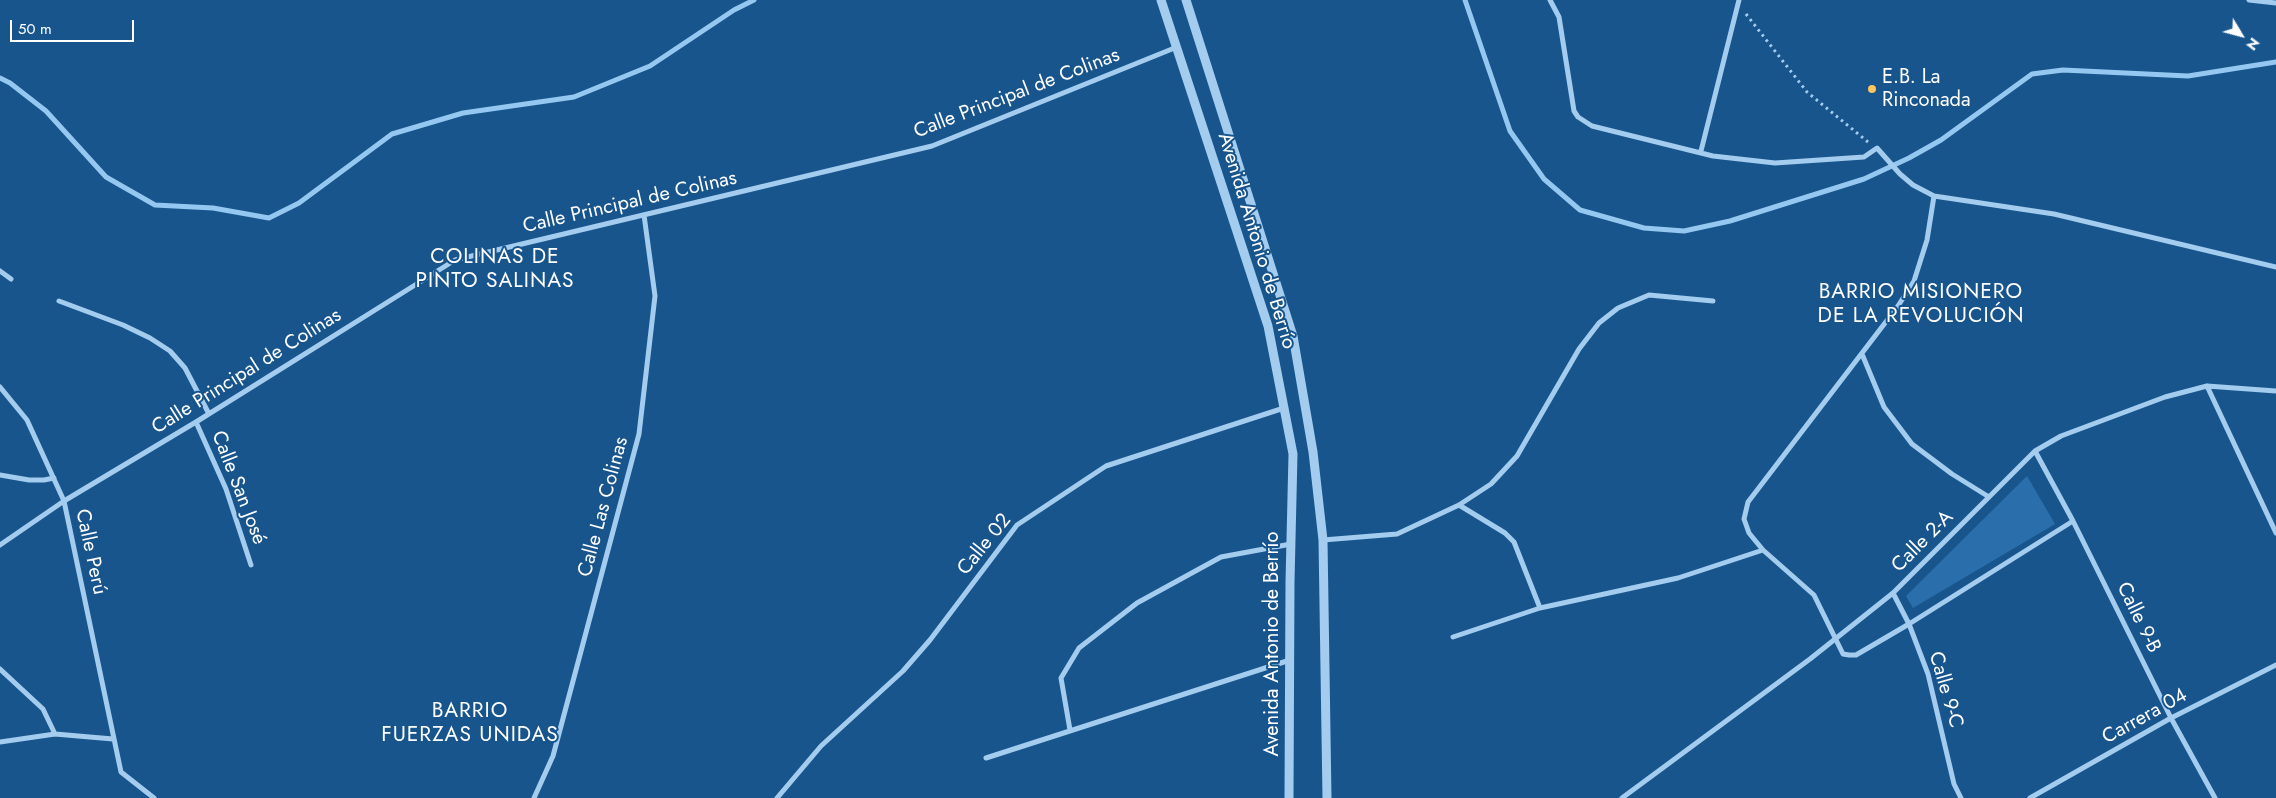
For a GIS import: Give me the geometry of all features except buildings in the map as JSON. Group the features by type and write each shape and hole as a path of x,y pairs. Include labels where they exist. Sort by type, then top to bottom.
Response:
{"street":[{"name":"Avenida Antonio de Berrío","path":"1161,0 1268,326 1293,454 1289,798"},
{"name":"Avenida Antonio de Berrío","path":"1186,0 1293,336 1314,452 1323,540 1327,798"},
{"path":"1550,0 1559,17 1574,111 1578,117 1592,126 1701,151 1713,156 1774,163 1864,157 1877,148 1900,174 1913,185 1934,196 2054,214 2276,267"},
{"path":"2249,0 2276,3"},
{"path":"1701,151 1739,2"},
{"name":"Calle Principal de Colinas","path":"0,545 64,501 209,414 455,260 932,146 1177,47"},
{"path":"1934,196 1927,240 1914,281 1862,354 1748,502 1744,518 1749,533 1763,550 1814,595 1844,654 1856,655 1909,624 2072,520"},
{"name":"Calle Las Colinas","path":"534,798 553,756 639,434 654,296 644,214"},
{"path":"0,271 12,278"},
{"path":"1323,540 1397,534 1459,505 1491,484 1517,456 1579,348 1609,314 1628,302 1649,295 1713,301"},
{"name":"Calle San José","path":"58,301 123,325 150,338 170,351 185,368 209,414"},
{"path":"1862,354 1884,407 1912,444 1952,474 1989,497"},
{"path":"2207,386 2276,533"},
{"name":"Calle 2-A","path":"1625,797 1893,593 2035,451 2061,436 2165,398 2207,386 2276,391"},
{"name":"Calle Perú","path":"0,387 27,420 64,501 121,772 154,798"},
{"name":"Calle 02","path":"776,798 821,746 903,671 930,640 1017,525 1106,466 1284,408"},
{"name":"Calle San José","path":"196,422 226,489 251,565"},
{"name":"Calle 9-B","path":"2035,451 2072,520 2171,718 2215,798"},
{"path":"0,475 29,480 54,478"},
{"path":"1459,505 1505,533 1514,542 1540,608"},
{"path":"1070,730 1061,678 1079,648 1137,602 1221,557 1291,544"},
{"path":"1453,637 1540,608 1678,578 1763,550"},
{"name":"Calle 9-C","path":"1893,593 1909,624 1928,674 1954,784 1961,798"},
{"path":"986,758 1290,660"},
{"name":"Carrera 04","path":"2030,798 2171,718 2276,664"},
{"path":"0,669 43,709 55,734"},
{"path":"0,742 55,734 113,739"}],"path":[{"path":"1739,2 1807,92 1877,148"}],"shaded area":[{"path":"2027,476 2055,524 1913,608 1906,596"}],"waterway":[{"path":"0,78 10,83 46,111 106,177 155,205 213,208 269,218 299,203 392,134 463,113 574,97 650,66 734,10 754,0"},
{"path":"1465,0 1510,131 1544,179 1580,210 1644,228 1684,231 1730,221 1864,179 1909,158 1941,140 2032,74 2063,70 2188,76 2276,62"}],"place":[{"name":"E.B. La Rinconada","path":"1872,89"}],"district":[{"name":"COLINAS DE PINTO SALINAS","path":"495,270"},
{"name":"BARRIO MISIONERO DE LA REVOLUCIÓN","path":"1921,305"},
{"name":"BARRIO FUERZAS UNIDAS","path":"470,724"}]}
